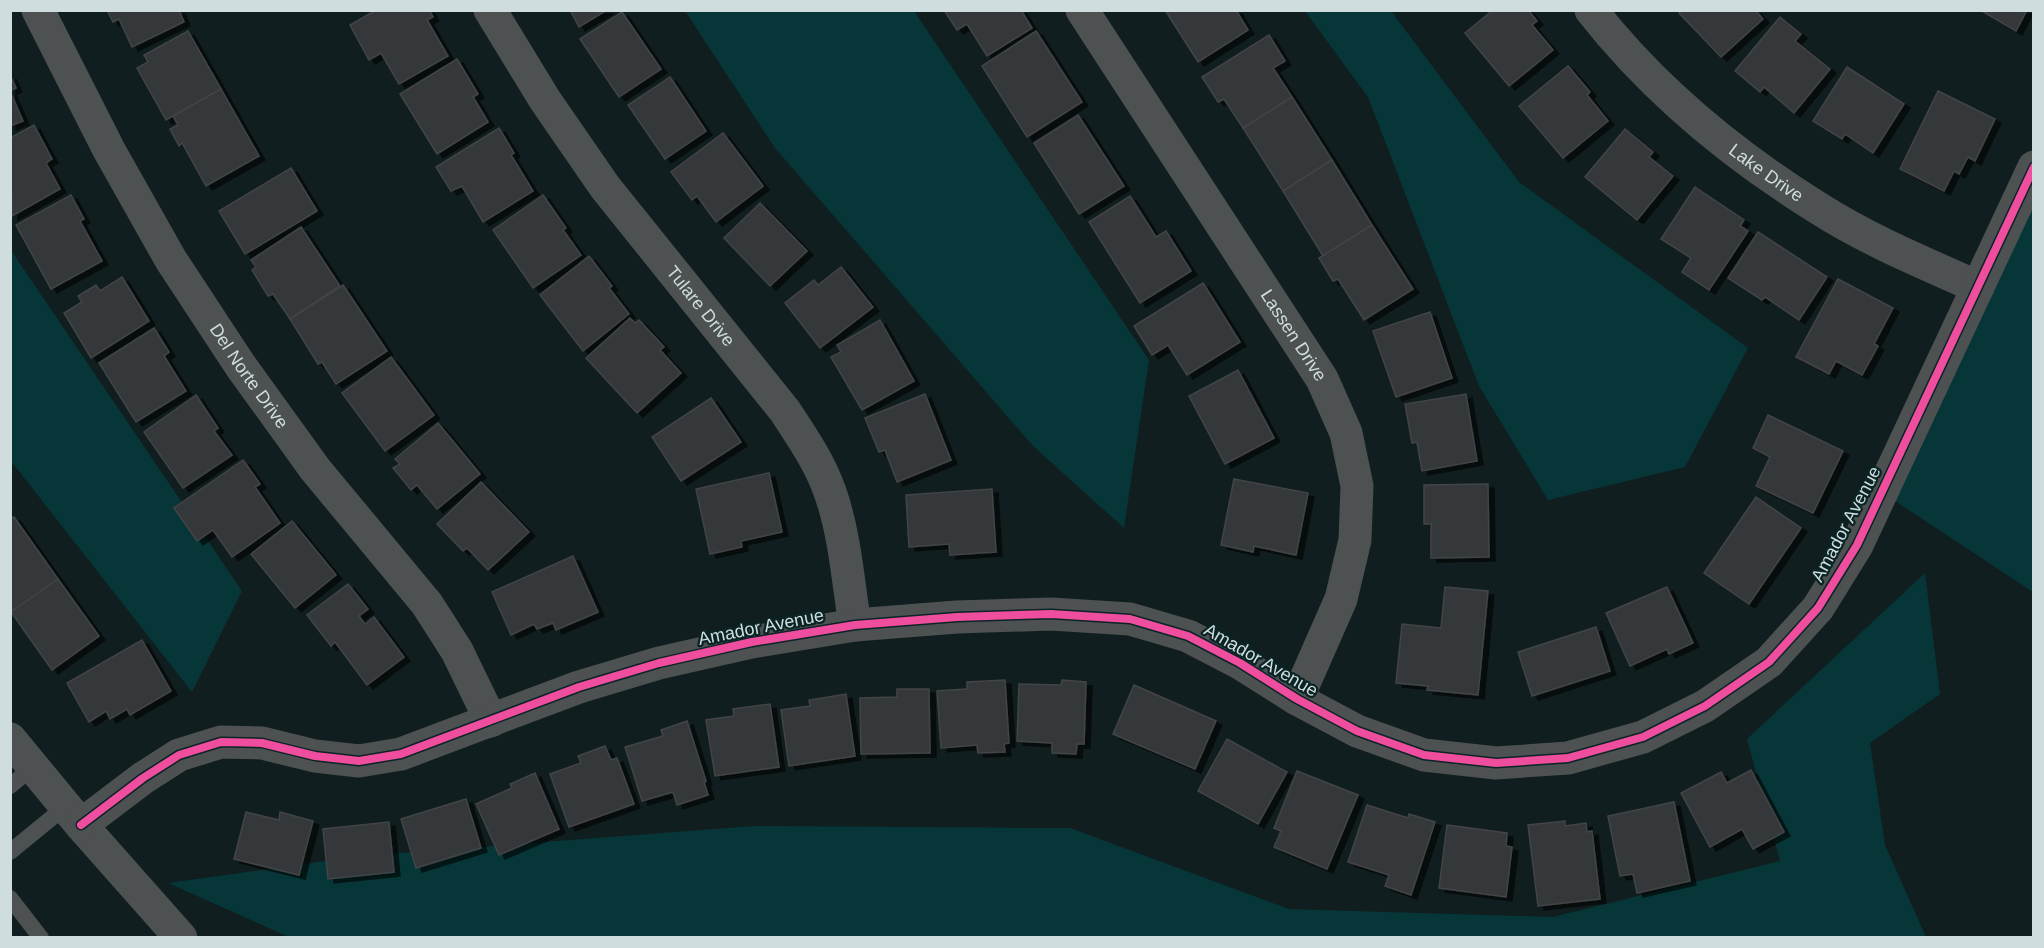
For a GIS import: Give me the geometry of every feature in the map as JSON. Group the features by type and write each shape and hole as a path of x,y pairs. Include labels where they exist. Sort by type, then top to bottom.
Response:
{"street":[{"name":"Del Norte Drive","path":"38,10 109,150 171,260 240,365 315,469 427,604 457,651 491,721"},
{"name":"Tulare Drive","path":"490,10 545,100 605,187 785,411 811,449 831,493 842,537 855,625"},
{"name":"Lassen Drive","path":"1082,10 1322,379 1346,433 1357,486 1355,540 1341,599 1297,699"},
{"name":"Lake Drive","path":"1591,10 1612,38 1673,98 1743,157 1819,209 1889,246 1978,287"},
{"name":"Amador Avenue","path":"73,816 143,778 179,755 221,742 262,743 315,756 358,761 401,754 579,687 659,663 752,642 855,625 957,617 1051,614 1130,619 1188,636 1240,663 1297,699 1357,731 1424,754 1496,763 1568,758 1642,737 1705,706 1769,662 1818,608 1857,545 2034,167"},
{"path":"10,739 22,776 73,816 181,938"}],"lane":[{"path":"10,852 73,816"},
{"path":"10,898 41,938"}],"shaded area":[{"path":"685,11 914,11 1149,360 1124,528 1033,446 775,148"},
{"path":"1305,11 1391,11 1519,182 1748,348 1685,467 1548,500 1479,386 1368,97"},
{"path":"2033,178 2033,592 1886,495"},
{"path":"10,249 242,591 192,692 11,461"},
{"path":"1925,573 1940,694 1870,743 1885,845 1926,937 291,938 168,883 361,856 754,826 1070,828 1289,909 1553,917 1780,861 1747,739"}],"building":[{"path":"107,10 179,10 184,22 132,47 119,19 113,22"},
{"path":"376,10 429,10 433,17 427,20 448,56 399,84 381,53 369,60 350,25"},
{"path":"570,10 607,10 579,27"},
{"path":"944,10 1021,10 1032,28 987,56 967,24 957,30"},
{"path":"1165,10 1236,10 1248,30 1198,62"},
{"path":"1493,10 1528,10 1537,21 1532,25 1553,50 1509,86 1465,33"},
{"path":"1682,10 1755,10 1763,19 1721,57 1679,13"},
{"path":"1980,10 2027,10 2016,31"},
{"path":"622,12 661,69 619,97 580,39"},
{"path":"1780,17 1801,34 1795,41 1830,69 1794,113 1764,87 1760,92 1735,71"},
{"path":"188,31 221,89 166,120 137,68 148,62 144,55"},
{"path":"1036,31 1082,102 1027,137 982,66"},
{"path":"1269,35 1285,61 1273,68 1292,97 1243,128 1224,99 1218,102 1202,77"},
{"path":"457,59 478,94 473,97 488,122 437,154 400,94"},
{"path":"1568,66 1590,92 1587,95 1608,121 1563,158 1519,106"},
{"path":"1847,67 1904,104 1873,153 1845,134 1842,139 1813,121"},
{"path":"10,75 16,88 10,91"},
{"path":"670,77 706,131 665,159 628,105"},
{"path":"221,89 259,156 206,186 182,143 179,146 170,129 178,125 173,116"},
{"path":"10,91 23,121 10,126"},
{"path":"1938,91 1995,119 1975,161 1968,157 1959,174 1954,171 1944,191 1900,169"},
{"path":"1292,97 1332,160 1283,191 1243,128"},
{"path":"1078,115 1124,186 1079,214 1034,143"},
{"path":"34,125 52,159 46,163 60,189 12,216 10,138"},
{"path":"499,128 514,153 511,155 533,191 483,222 462,186 451,191 436,167"},
{"path":"1625,129 1653,152 1649,157 1673,176 1637,220 1585,177"},
{"path":"723,133 763,186 716,222 697,196 692,200 671,172"},
{"path":"1332,160 1372,225 1323,256 1283,191"},
{"path":"291,168 317,211 245,254 219,211"},
{"path":"1695,187 1744,220 1740,226 1748,231 1709,290 1682,272 1691,258 1661,239"},
{"path":"71,195 84,219 80,221 102,261 51,289 16,225"},
{"path":"543,195 566,228 563,230 581,255 533,288 493,230"},
{"path":"1130,196 1156,237 1166,231 1191,271 1140,303 1089,222"},
{"path":"760,203 807,251 770,286 724,238"},
{"path":"1372,225 1413,289 1364,320 1338,279 1333,281 1319,258"},
{"path":"301,227 340,286 290,319 273,294 268,296 252,270 256,267 251,260"},
{"path":"1758,232 1827,277 1799,320 1765,297 1762,300 1728,278"},
{"path":"589,256 612,286 609,288 629,314 583,351 540,295"},
{"path":"841,267 873,307 820,348 785,303 814,280 818,285"},
{"path":"122,277 149,321 91,358 64,313 82,302 78,296 96,285 100,291"},
{"path":"1838,279 1893,308 1874,344 1878,346 1862,375 1836,361 1829,374 1796,357"},
{"path":"1203,283 1240,342 1187,375 1168,345 1152,355 1134,326"},
{"path":"343,285 387,351 336,384 322,362 318,364 290,319"},
{"path":"1430,312 1452,378 1396,397 1373,331"},
{"path":"630,318 635,323 639,320 664,347 660,350 681,373 637,413 586,358"},
{"path":"880,320 914,381 862,410 831,357 841,352 837,345"},
{"path":"154,328 169,352 164,356 186,391 136,422 99,363"},
{"path":"391,357 434,415 385,451 342,393"},
{"path":"1238,370 1274,438 1225,464 1189,396"},
{"path":"925,394 951,460 897,482 885,450 879,452 865,418"},
{"path":"1466,394 1477,461 1422,471 1417,442 1412,443 1405,404"},
{"path":"196,395 218,428 214,431 232,455 183,488 144,432"},
{"path":"711,398 741,442 681,481 652,437"},
{"path":"1768,415 1843,451 1813,513 1756,486 1770,457 1753,448"},
{"path":"438,423 480,474 437,509 417,485 411,490 393,468 400,464 395,459"},
{"path":"243,460 260,484 255,487 280,523 232,557 213,530 197,541 174,508"},
{"path":"769,473 782,532 741,541 742,547 710,554 696,489"},
{"path":"1234,479 1308,493 1296,555 1254,546 1253,552 1221,545"},
{"path":"481,482 529,532 488,570 467,548 463,551 437,524"},
{"path":"1488,484 1489,557 1431,558 1431,524 1424,524 1424,485"},
{"path":"992,489 996,552 950,555 949,544 909,547 906,495"},
{"path":"1756,497 1801,528 1749,604 1704,573"},
{"path":"14,517 58,579 10,613 10,519"},
{"path":"292,521 336,575 295,608 251,554"},
{"path":"573,556 598,612 556,630 553,623 537,629 534,624 511,635 492,592"},
{"path":"58,579 99,636 52,670 11,612"},
{"path":"348,584 368,609 359,616 365,624 374,617 404,657 367,685 335,642 331,646 307,615"},
{"path":"1445,587 1488,591 1478,695 1427,690 1428,686 1396,683 1402,624 1441,628"},
{"path":"1667,587 1693,643 1669,654 1667,649 1630,666 1606,613"},
{"path":"1596,627 1610,671 1532,696 1518,652"},
{"path":"142,640 171,691 130,715 127,709 110,719 106,711 89,722 67,683"},
{"path":"1005,680 1009,743 1004,744 1005,752 978,753 977,745 941,748 937,691 967,689 967,682"},
{"path":"1062,680 1086,682 1084,744 1077,744 1076,754 1052,753 1052,743 1017,741 1019,684 1061,685"},
{"path":"1134,685 1216,721 1195,769 1113,734"},
{"path":"897,689 929,689 930,753 861,754 860,698 897,697"},
{"path":"846,694 855,756 789,766 781,710 810,706 809,700"},
{"path":"770,704 779,767 715,776 706,720 734,716 733,709"},
{"path":"687,721 706,781 704,782 708,795 677,805 673,792 642,801 625,747 663,736 661,730"},
{"path":"1227,739 1287,772 1258,824 1198,791"},
{"path":"605,746 611,760 617,758 634,804 569,827 550,774 581,763 578,756"},
{"path":"1751,770 1784,832 1753,849 1742,829 1710,847 1681,793 1721,772 1727,783"},
{"path":"1297,771 1358,795 1327,869 1274,847 1281,831 1274,828"},
{"path":"535,773 559,829 499,855 476,804 512,788 510,784"},
{"path":"466,799 481,848 416,868 401,819"},
{"path":"1674,802 1690,881 1637,893 1633,874 1620,876 1608,816"},
{"path":"1367,805 1408,818 1409,814 1435,822 1411,895 1385,886 1389,875 1348,862"},
{"path":"246,812 279,820 280,812 313,821 299,875 234,859"},
{"path":"1565,821 1565,826 1586,823 1587,832 1592,831 1600,899 1538,906 1528,825"},
{"path":"389,822 394,872 328,879 323,829"},
{"path":"1447,825 1507,833 1506,846 1512,847 1506,897 1439,888"}],"cycle path":[{"path":"81,825 143,778 179,755 221,742 262,743 315,756 359,761 401,754 579,687 659,663 752,642 855,625 957,617 1051,614 1130,619 1188,636 1240,663 1297,699 1357,731 1424,755 1496,763 1568,758 1643,737 1705,706 1769,662 1818,608 1857,545 2034,167"}]}
